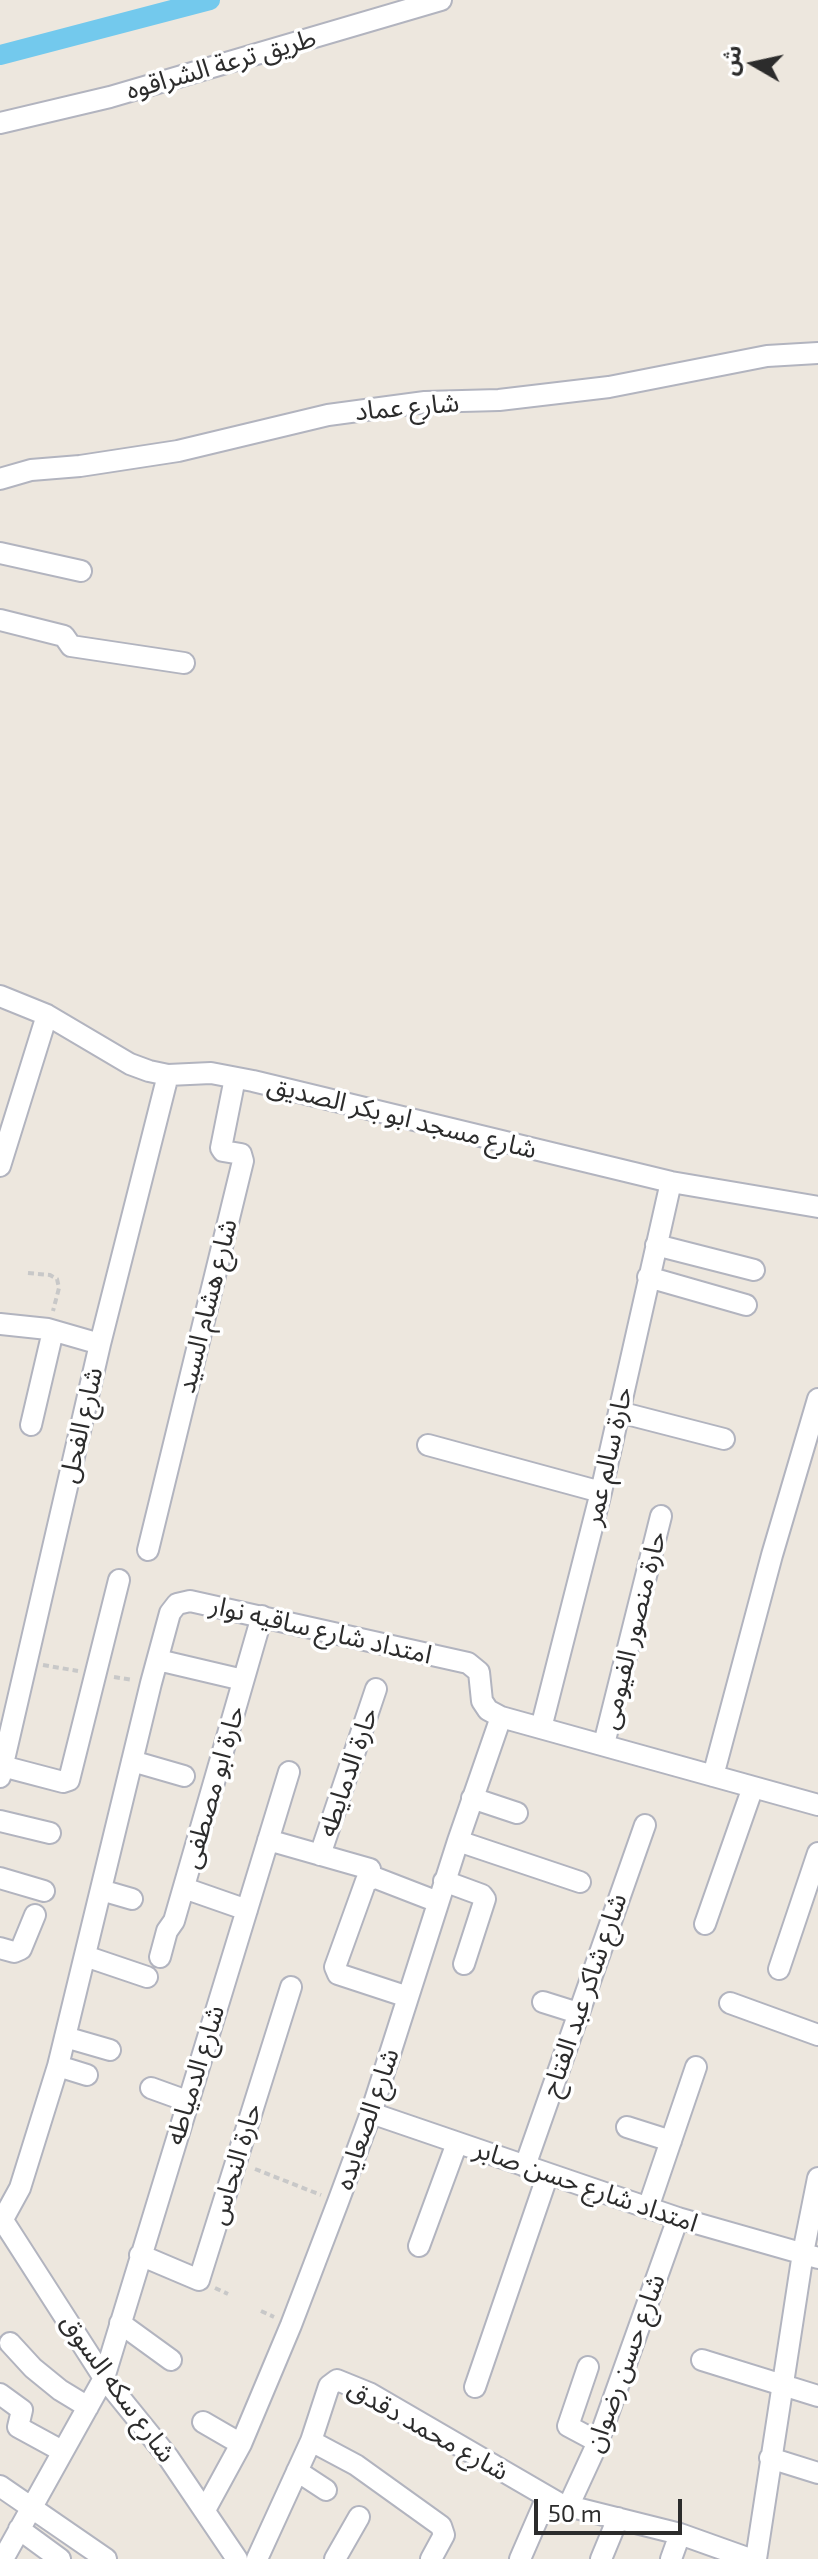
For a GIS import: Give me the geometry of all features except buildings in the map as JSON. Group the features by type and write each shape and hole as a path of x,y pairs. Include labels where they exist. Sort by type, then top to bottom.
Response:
{"street":[{"name":"طريق ترعة الشراقوه","path":"0,123 110,97 441,0"},
{"name":"شارع عماد","path":"0,479 31,470 178,451 328,415 425,402 499,400 609,387 767,356 818,353"},
{"path":"0,553 81,571"},
{"path":"0,620 64,636 71,646 184,663"},
{"name":"شارع مسجد ابو بكر الصديق","path":"0,996 47,1015 130,1064 168,1075 203,1073 235,1078 671,1182 818,1207"},
{"path":"0,1166 47,1015"},
{"name":"شارع الفحل","path":"1,1772 100,1344 168,1075"},
{"name":"شارع هشام السيد","path":"148,1550 243,1161 241,1154 221,1148 235,1078"},
{"name":"حارة سالم عمر","path":"541,1728 601,1492 671,1182"},
{"path":"656,1245 754,1270"},
{"path":"648,1277 746,1305"},
{"path":"0,1324 51,1330 100,1344"},
{"path":"31,1425 51,1330"},
{"path":"713,1776 818,1399"},
{"path":"619,1412 724,1439"},
{"path":"428,1445 601,1492"},
{"name":"حارة منصور الفيومى","path":"604,1744 661,1516"},
{"path":"1,1772 63,1782 69,1780 119,1580"},
{"name":"امتداد شارع ساقيه نوار","path":"1,2217 20,2188 58,2066 170,1613 177,1604 190,1601 468,1663 479,1672 482,1701 488,1710 501,1717"},
{"name":"حارة ابو مصطفى","path":"160,1957 184,1888 262,1616"},
{"path":"158,1660 243,1680"},
{"name":"حارة الدمايطه","path":"320,1855 376,1689"},
{"path":"501,1717 818,1805"},
{"name":"شارع الصعايده","path":"205,2510 241,2444 338,2202 371,2113 444,1881 501,1717"},
{"path":"132,1761 184,1776"},
{"name":"شارع الدمياطه","path":"3,2559 104,2378 289,1772"},
{"path":"705,1924 753,1787"},
{"path":"472,1798 517,1813"},
{"path":"0,1821 50,1833"},
{"name":"شارع شاكر عبد الفتاح","path":"525,2166 645,1825"},
{"path":"268,1840 370,1869"},
{"path":"458,1841 580,1882"},
{"path":"779,1969 818,1853"},
{"path":"0,1878 44,1891"},
{"path":"408,1997 338,1974 335,1967 366,1881 376,1878 438,1902"},
{"path":"444,1881 482,1895 485,1899 464,1964"},
{"path":"184,1888 247,1910"},
{"path":"101,1890 132,1899"},
{"path":"0,1948 14,1952 21,1949 35,1915"},
{"path":"85,1956 147,1977"},
{"name":"حارة النحاس","path":"140,2255 199,2280 291,1987"},
{"path":"543,2002 578,2013"},
{"path":"730,2003 818,2035"},
{"path":"65,2037 110,2050"},
{"path":"58,2066 87,2075"},
{"path":"648,2208 696,2067"},
{"path":"151,2088 187,2101"},
{"name":"امتداد شارع حسن صابر","path":"371,2113 678,2218 810,2256"},
{"path":"627,2127 671,2141"},
{"path":"419,2246 457,2143"},
{"path":"475,2387 548,2174"},
{"path":"753,2559 783,2386 810,2256 818,2178"},
{"name":"شارع سكه السوق","path":"1,2217 104,2378 168,2457 237,2559"},
{"name":"شارع حسن رضوان","path":"568,2507 598,2442 678,2218"},
{"path":"120,2323 171,2360"},
{"path":"10,2343 33,2368 88,2407"},
{"path":"702,2360 818,2396"},
{"path":"588,2367 568,2426 598,2442"},
{"name":"شارع محمد دقدق","path":"311,2441 332,2381 341,2380 568,2507 680,2534 753,2559"},
{"path":"0,2394 22,2410 18,2427 62,2451"},
{"path":"203,2422 241,2444"},
{"path":"257,2559 311,2441 356,2465 441,2526 444,2535 431,2559"},
{"path":"770,2458 818,2473"},
{"path":"297,2471 326,2490"},
{"path":"0,2486 106,2559"},
{"path":"520,2559 547,2497"},
{"path":"335,2559 359,2517"},
{"path":"601,2559 618,2518"},
{"path":"19,2529 60,2559"},
{"path":"671,2559 680,2534"}],"path":[{"path":"28,1273 50,1275 57,1279 59,1288 51,1330"},
{"path":"236,2162 338,2202"}],"waterway":[{"path":"0,55 210,0"}]}
